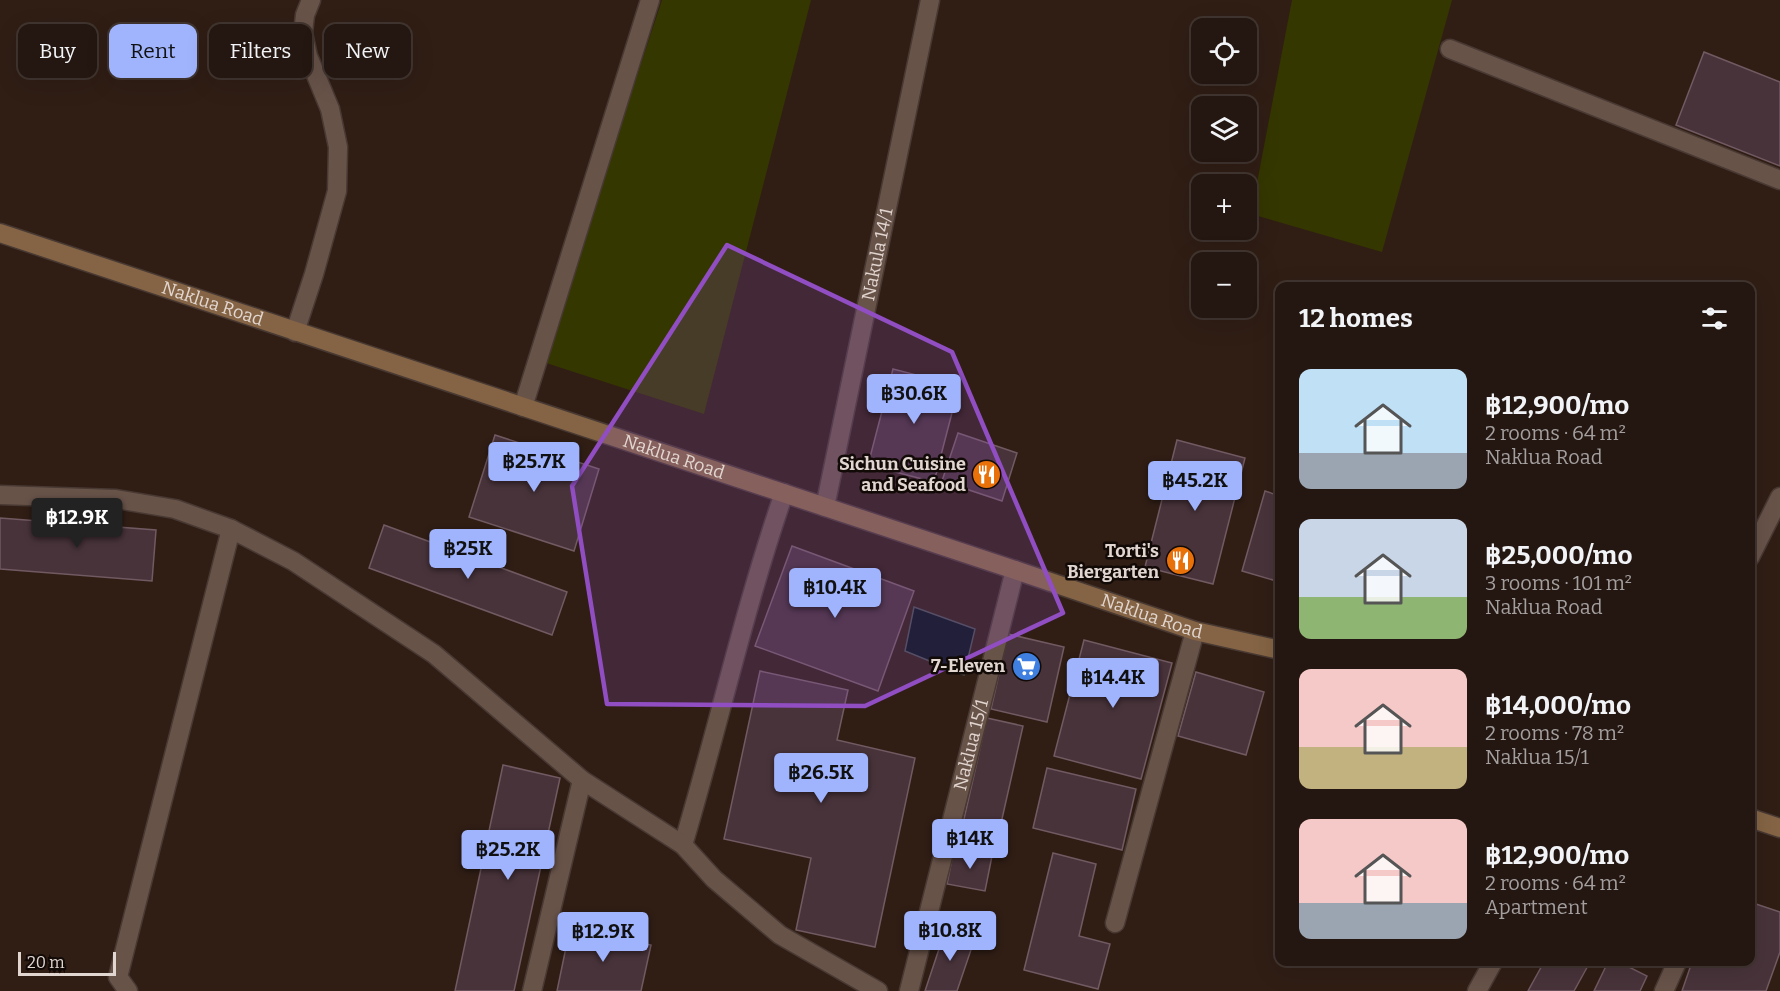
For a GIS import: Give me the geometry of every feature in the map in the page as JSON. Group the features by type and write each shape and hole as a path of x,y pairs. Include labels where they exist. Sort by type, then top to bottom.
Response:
{"street":[{"path":"295,332 337,191 338,147 330,109 308,56 303,33 305,15 311,0"},
{"path":"523,407 650,0"},
{"name":"Nakula 14/1","path":"825,507 930,0"},
{"path":"1450,49 1780,180"},
{"name":"Naklua Road","path":"0,234 784,493 1195,632 1275,649"},
{"path":"683,845 747,610 784,493"},
{"path":"0,495 116,499 175,510 231,529 292,561 434,654 582,780 683,845 714,879 780,935 878,991"},
{"path":"1755,547 1780,498"},
{"path":"128,991 118,977 231,529"},
{"name":"Naklua 15/1","path":"909,991 1015,570"},
{"path":"1115,923 1195,632"},
{"path":"532,991 582,780"},
{"path":"1755,820 1780,828"},
{"path":"1477,991 1491,966"},
{"path":"1664,991 1675,966"}],"highlighted area":[{"path":"727,245 952,352 1063,613 865,706 607,704 572,486"}],"shaded area":[{"path":"662,0 811,0 704,414 543,362"},
{"path":"1292,0 1452,0 1382,252 1257,216 1257,183"},
{"path":"914,607 975,629 964,675 905,651"}],"building":[{"path":"1704,52 1780,82 1780,166 1676,125"},
{"path":"893,369 959,386 934,482 868,465"},
{"path":"958,433 1017,453 1002,501 942,481"},
{"path":"495,435 599,469 574,551 469,517"},
{"path":"1177,440 1245,458 1213,584 1145,567"},
{"path":"1265,491 1275,494 1275,581 1242,571"},
{"path":"0,518 156,530 152,581 0,569"},
{"path":"384,525 567,592 552,635 369,568"},
{"path":"792,546 914,591 878,691 755,646"},
{"path":"1008,634 1064,647 1047,722 991,709"},
{"path":"1084,640 1172,663 1141,779 1054,756"},
{"path":"760,671 848,690 837,740 915,758 875,947 796,930 811,858 724,839"},
{"path":"1196,672 1264,692 1246,755 1178,736"},
{"path":"987,718 1023,726 997,841 961,832"},
{"path":"503,765 560,778 514,991 455,991"},
{"path":"1047,768 1136,789 1122,850 1033,828"},
{"path":"954,849 992,856 985,891 947,884"},
{"path":"1053,853 1096,864 1079,936 1110,944 1098,989 1024,970"},
{"path":"1755,904 1780,912 1780,952 1766,991 1682,991 1691,966 1755,966"},
{"path":"570,928 651,945 641,991 557,991"},
{"path":"946,928 975,938 957,991 925,991"},
{"path":"1542,966 1588,966 1574,991 1528,991"},
{"path":"1606,966 1627,966 1647,976 1640,991 1594,991"}],"place":[{"name":"Sichun Cuisine and Seafood","path":"987,474"},
{"name":"Torti's Biergarten","path":"1180,561"},
{"name":"7-Eleven","path":"1026,666"}]}
